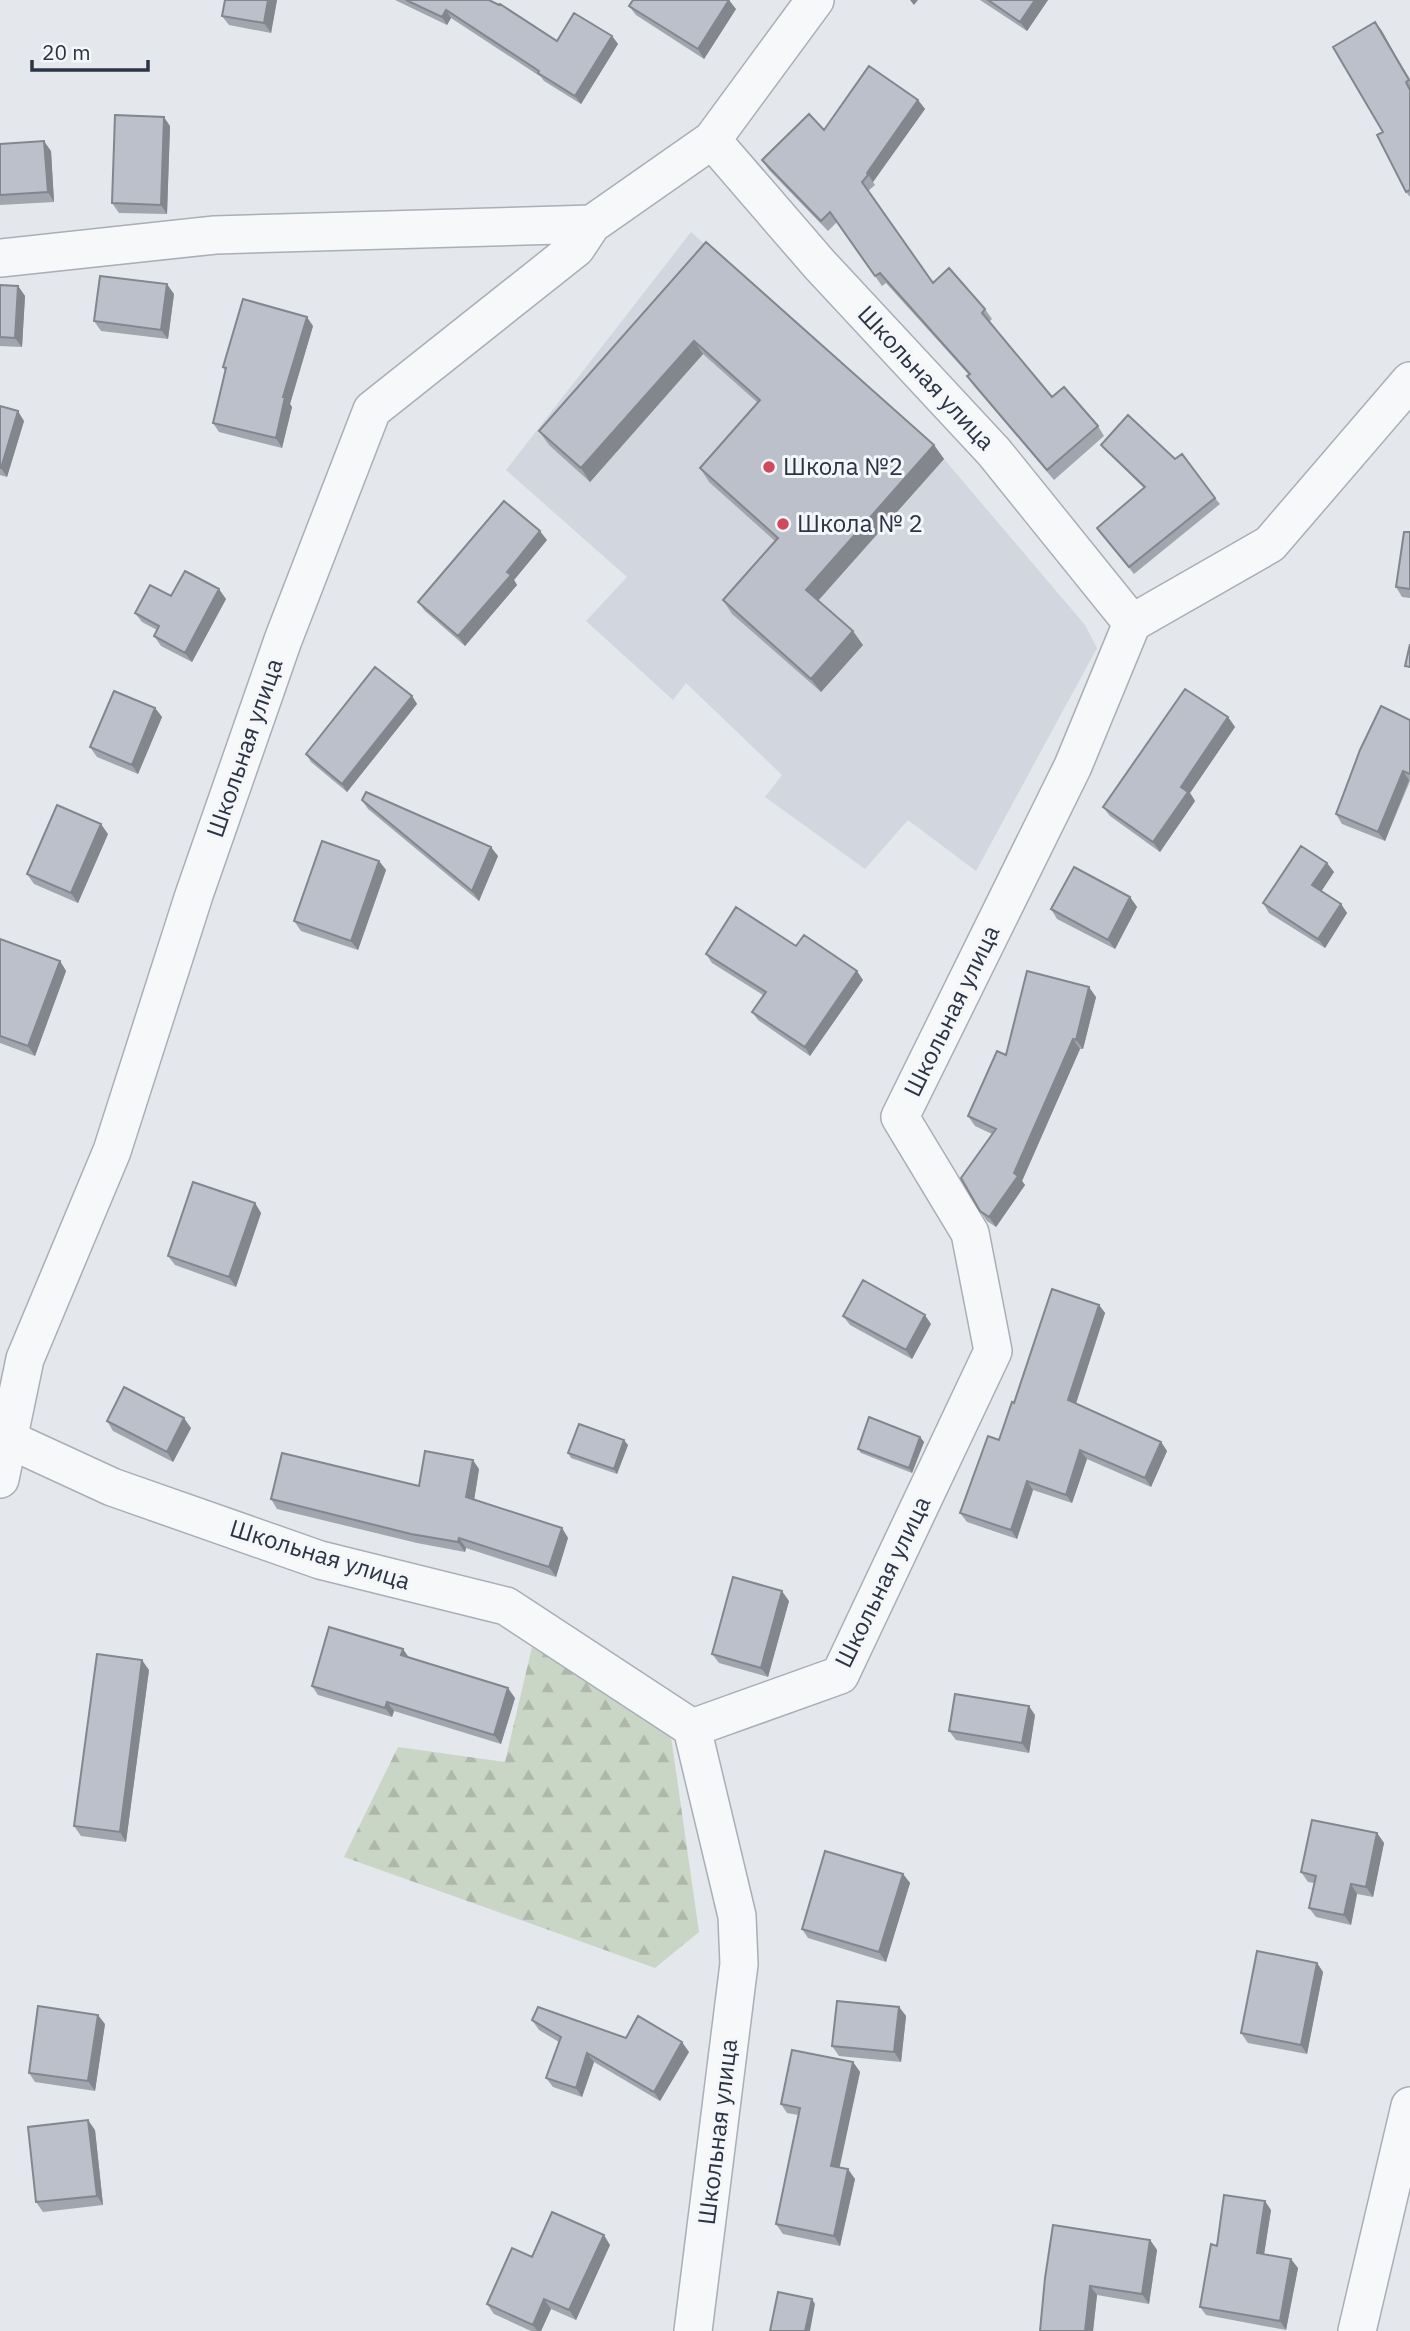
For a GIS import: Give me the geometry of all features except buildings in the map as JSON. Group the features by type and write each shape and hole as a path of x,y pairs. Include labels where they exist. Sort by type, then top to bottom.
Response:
{"street":[{"name":"Школьная улица","path":"0,1479 10,1440 13,1357 111,1151 194,895 283,640 372,410 576,248 592,224 712,141 815,0"},
{"name":"Школьная улица","path":"692,1728 840,1675 993,1350 970,1233 900,1117 1073,766 1132,623 995,452 820,265 712,141"},
{"path":"0,258 215,235 592,224"},
{"path":"1132,623 1270,544 1410,381"},
{"name":"Школьная улица","path":"10,1440 112,1487 320,1560 506,1606 692,1728 737,1916 739,1964 693,2331"},
{"path":"1357,2331 1410,2105"}],"shaded area":[{"name":"Школа № 2","path":"691,232 944,459 1085,625 1097,648 976,871 908,820 865,869 765,797 782,775 686,683 673,700 586,621 627,577 506,470"}],"green space":[{"path":"532,1647 670,1730 699,1932 655,1968 344,1857 398,1747 505,1762"}],"place":[{"name":"Школа №2","path":"769,467"},
{"name":"Школа № 2","path":"783,524"}]}
